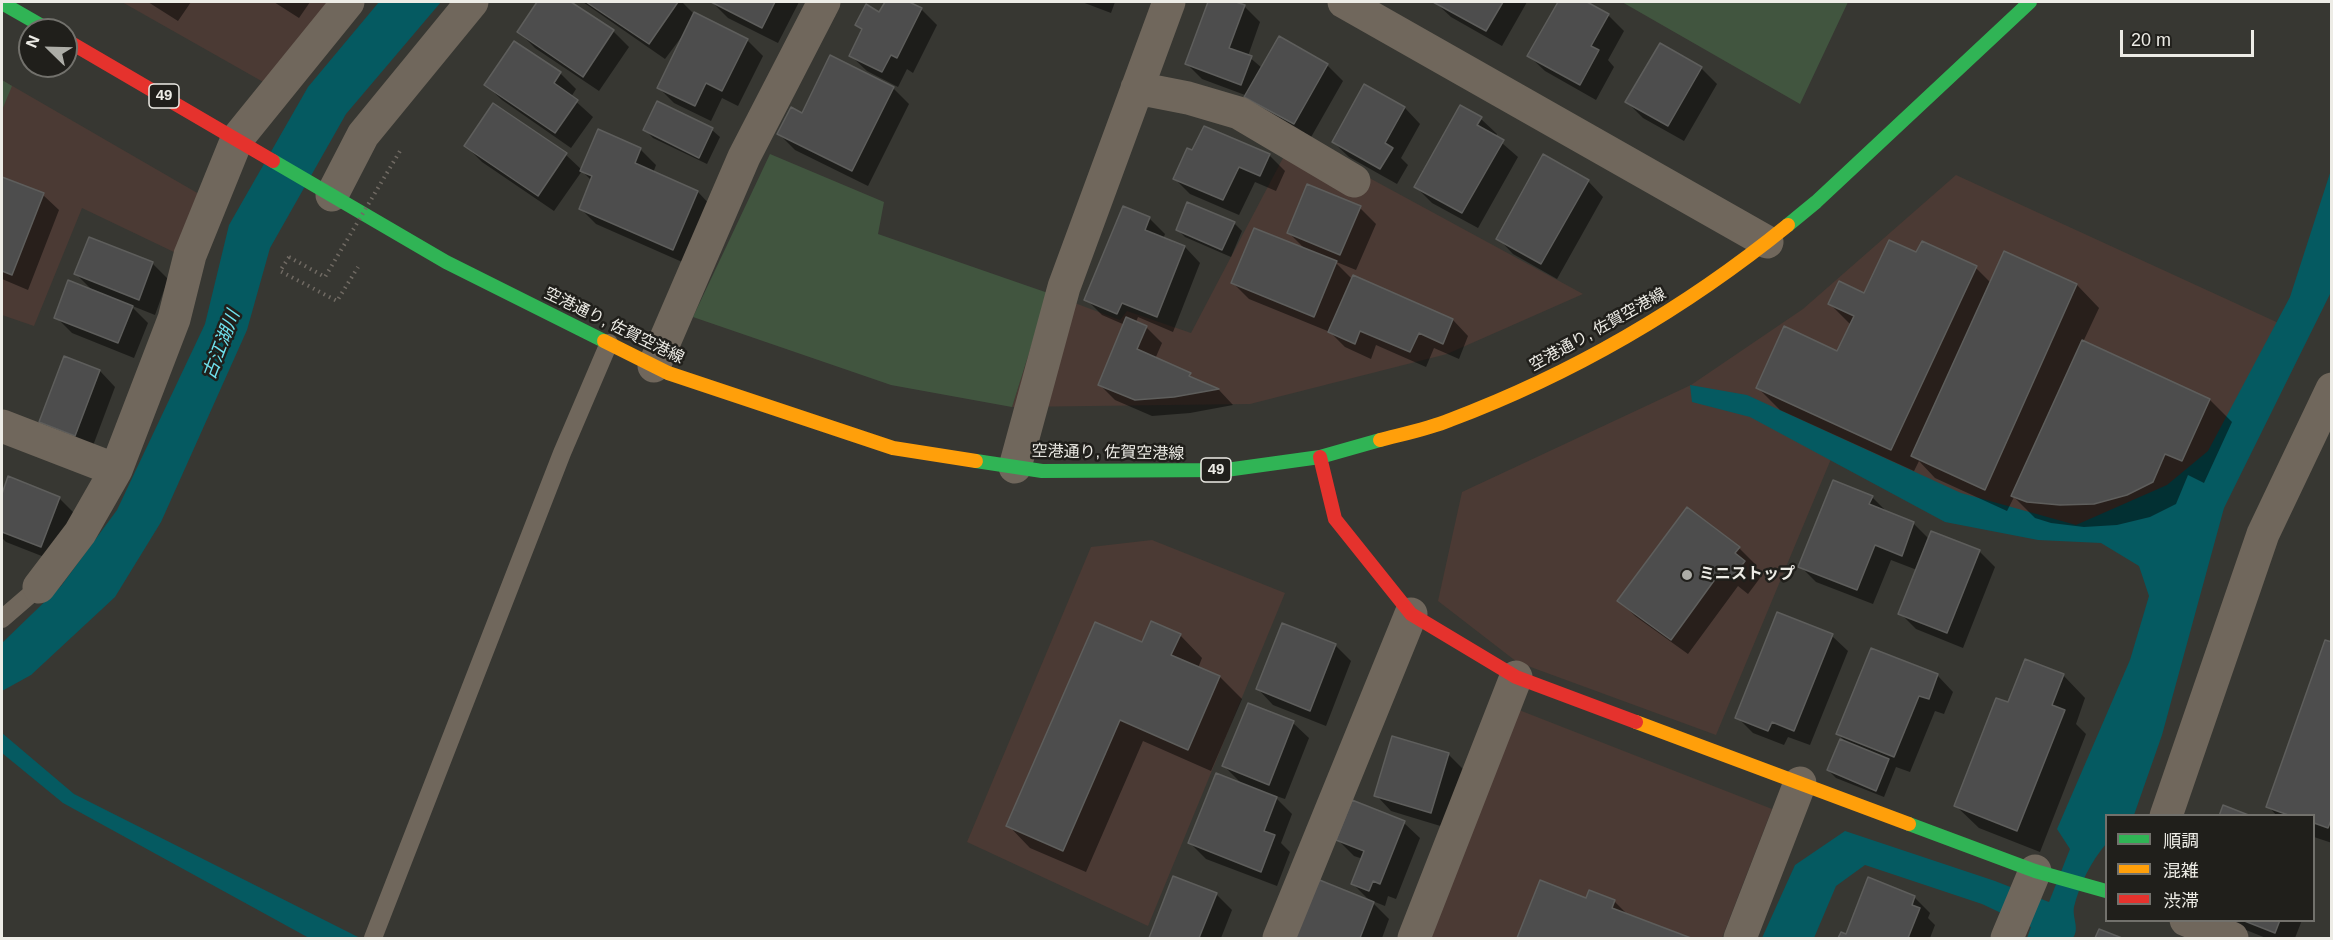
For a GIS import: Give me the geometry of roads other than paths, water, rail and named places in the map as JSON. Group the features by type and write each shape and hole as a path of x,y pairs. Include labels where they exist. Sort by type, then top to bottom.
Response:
{"main road":[{"name":"空港通り, 佐賀空港線","path":"78,47 446,262 668,373 893,448 1042,471 1226,470 1320,457 1449,421 1565,370 1678,305 1767,242 1816,202 2030,2"},
{"path":"2,3 28,18"},
{"path":"1320,457 1335,519 1411,614 1516,677 1800,783 2038,878 2105,891"}],"street":[{"path":"39,587 80,532 116,470 174,319 190,255 249,146 348,2"},
{"path":"324,190 363,135 472,2"},
{"path":"654,366 744,157 824,2"},
{"path":"1015,467 1064,288 1169,2"},
{"path":"1344,2 1767,242"},
{"path":"1137,88 1188,98 1239,113 1354,180"},
{"path":"2167,814 2263,534 2331,389"},
{"path":"2,426 116,470"},
{"path":"1279,939 1411,614"},
{"path":"1414,939 1516,677"},
{"path":"1740,939 1800,783"},
{"path":"2008,935 2038,878"},
{"path":"2188,922 2224,937"}],"lane":[{"path":"375,933 566,443 609,343"},
{"path":"2,619 39,587"}],"water":[{"name":"古江湖川","path":"379,2 441,2 346,114 270,248 247,330 161,522 115,597 31,675 2,691 2,643 61,586 117,510 205,324 229,225 308,87"},
{"path":"2331,170 2331,292 2224,508 2162,735 2134,814 2105,814 2105,845 2091,865 2079,890 2074,907 2076,930 2073,938 2027,938 2031,927 1982,904 1865,865 1836,886 1814,938 1762,938 1795,865 1845,831 1995,881 2049,902 2070,849 2057,829 2130,660 2149,596 2139,566 2101,543 2038,540 1945,522 1750,417 1692,402 1690,385 1747,395 1961,493 2076,525 2167,485 2208,451 2290,297"},
{"path":"2,733 74,794 360,938 309,938 63,803 2,753"}],"place":[{"name":"ミニストップ","path":"1687,575"}]}
